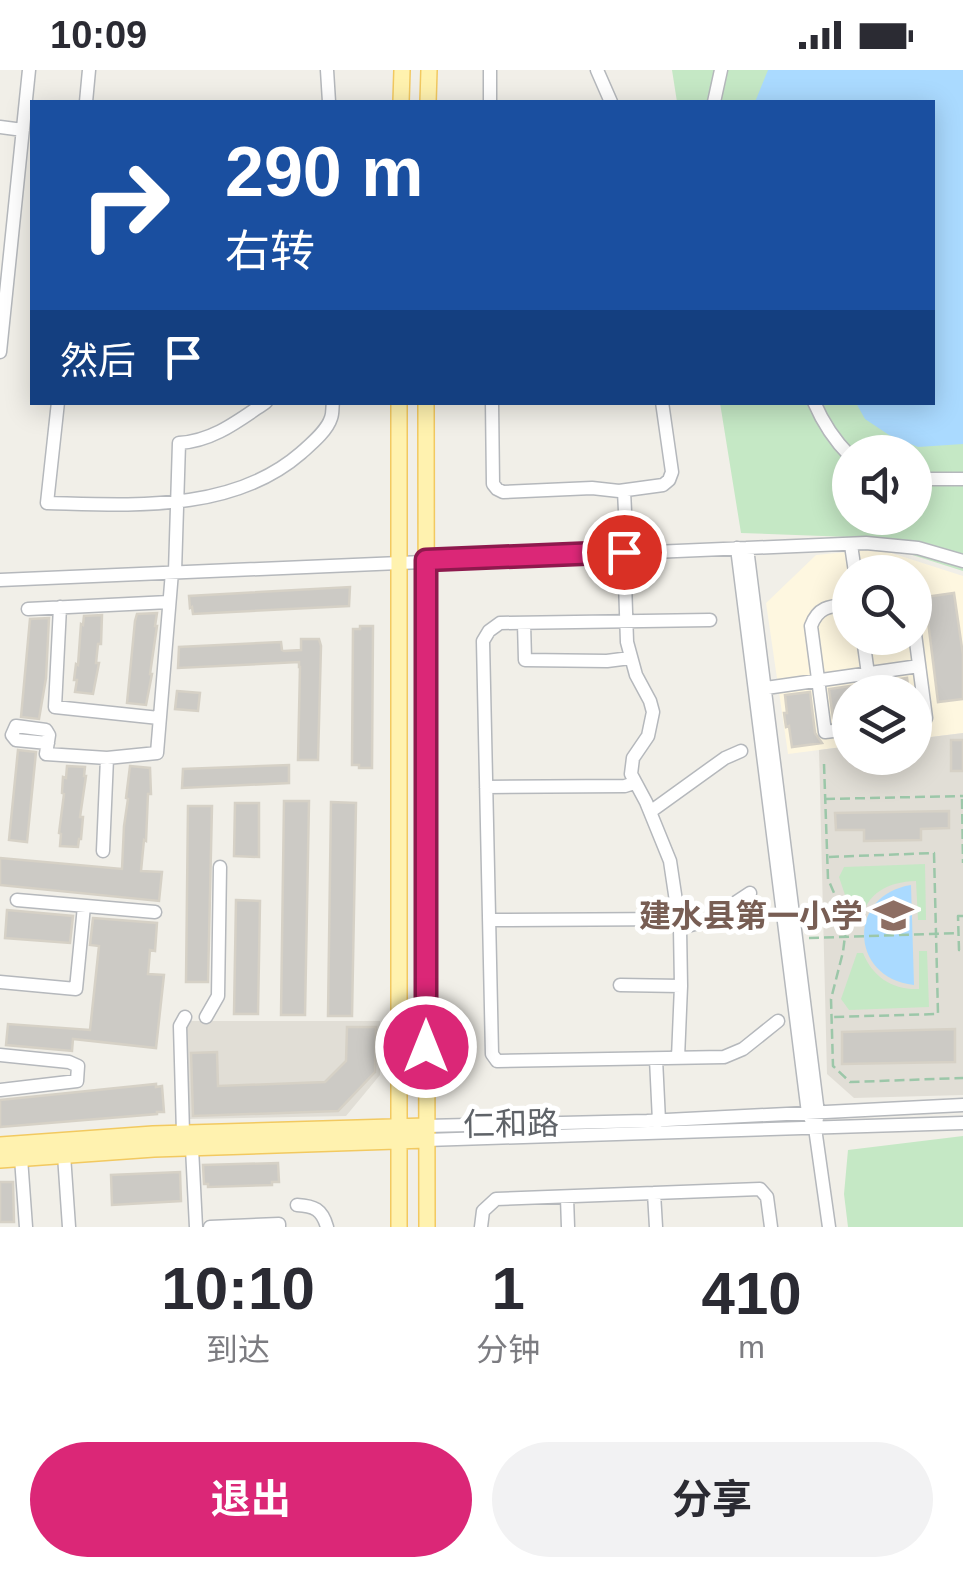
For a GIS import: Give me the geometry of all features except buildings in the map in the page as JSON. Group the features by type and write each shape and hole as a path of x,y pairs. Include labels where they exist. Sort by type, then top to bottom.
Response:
{"main road":[{"path":"401,100 402,70"},
{"path":"428,100 429,70"},
{"path":"399,405 399,1227"},
{"path":"426,405 426,1227"},
{"name":"仁和路","path":"0,1145 426,1133"},
{"name":"仁和路","path":"0,1160 188,1140"}],"street":[{"path":"0,352 7,207 23,130 29,70"},
{"path":"86,100 89,70"},
{"path":"327,70 329,100"},
{"path":"490,70 490,100"},
{"path":"598,70 610,100"},
{"path":"714,100 722,70"},
{"path":"0,127 23,130"},
{"path":"58,405 47,503 151,505 234,489 282,467 324,429 333,405"},
{"path":"6,731 16,726 40,728 49,735 46,754 107,758 158,752 179,444 210,438 261,405"},
{"path":"492,405 493,484 503,492 624,490 663,485 671,476 662,405"},
{"path":"815,405 832,435"},
{"path":"932,479 963,479"},
{"path":"624,490 630,658 653,712 648,736 631,763 631,774 670,861 681,986 678,1058"},
{"path":"0,580 851,545 900,545 963,562"},
{"path":"851,545 852,555"},
{"path":"742,548 766,688 814,1113"},
{"path":"742,548 829,1227"},
{"path":"28,609 169,602"},
{"path":"832,607 824,608 811,626 825,732 832,731"},
{"path":"60,608 55,707 159,718"},
{"path":"710,620 500,623 482,641 492,1054 498,1060 724,1058 744,1048 778,1021"},
{"path":"524,623 526,660 630,658"},
{"path":"866,655 868,674"},
{"path":"918,655 921,675"},
{"path":"766,688 920,666"},
{"path":"650,812 725,758 741,751"},
{"path":"103,851 107,758"},
{"path":"486,788 625,786 634,782"},
{"path":"206,1017 218,996 220,868"},
{"path":"490,920 678,924 709,920 750,894"},
{"path":"17,900 155,912"},
{"path":"0,982 76,989 84,906"},
{"path":"620,985 681,986"},
{"path":"185,1017 180,1026 196,1227"},
{"path":"0,1056 78,1066 77,1082 0,1090"},
{"path":"656,1059 659,1120"},
{"name":"仁和路","path":"426,1133 963,1105"},
{"name":"仁和路","path":"426,1133 963,1123"},
{"path":"64,1155 69,1227"},
{"path":"21,1158 26,1227"},
{"path":"481,1227 484,1211 496,1199 760,1189 767,1197 771,1227"},
{"path":"654,1194 656,1227"},
{"path":"567,1197 568,1227"},
{"path":"296,1205 318,1209 327,1227"},
{"path":"210,1227 279,1227"}],"path":[{"path":"824,764 828,879 842,909 846,937 831,999 833,1066 850,1082 963,1078"},
{"path":"825,800 962,796 963,863"},
{"path":"827,857 934,853 938,1014 832,1018"},
{"path":"963,916 958,916 959,950 963,950"},
{"path":"797,939 958,933"}],"shaded area":[{"path":"879,549 898,555 832,555 832,655 932,655 932,566 963,576 963,733 932,737 932,675 832,675 832,748 788,754 766,603 816,555"},
{"name":"建水县第一小学","path":"963,733 963,1095 854,1098 827,1074 819,750 832,748 832,775 932,775 932,737"},
{"path":"189,1021 380,1021 380,1075 346,1116 190,1119 185,1025"}],"green space":[{"path":"672,70 963,70 963,571 932,561 932,555 912,555 876,538 741,533 720,405 935,405 935,100 677,100"},
{"path":"925,864 926,920 918,920 916,881 880,891 868,904 860,922 854,922 839,877 844,867"},
{"path":"919,951 927,951 929,1007 849,1010 841,999 857,953 863,953 872,969 885,980 919,989"},
{"path":"963,1136 963,1227 848,1227 844,1194 848,1150"}],"water":[{"path":"768,70 963,70 963,444 932,446 932,435 889,435 865,419 857,405 935,405 935,100 756,100"},
{"path":"911,885 914,985 893,979 877,968 864,936 875,904 890,892"}],"place":[{"name":"建水县第一小学","path":"893,916"}],"route":[{"path":"426,1047 426,560 624,552"}]}
